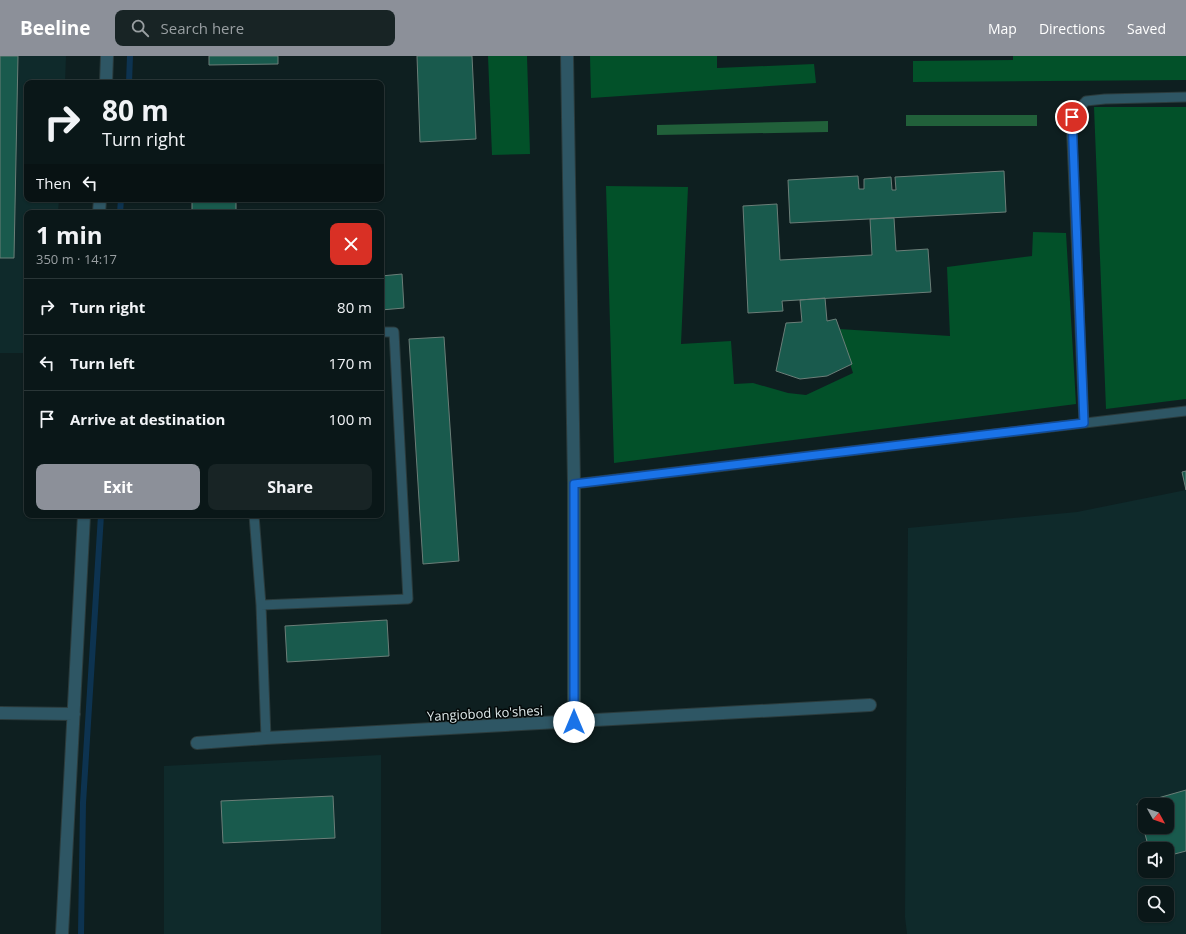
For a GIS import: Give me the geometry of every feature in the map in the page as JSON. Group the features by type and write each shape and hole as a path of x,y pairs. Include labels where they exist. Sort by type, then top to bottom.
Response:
{"street":[{"path":"106,80 107,56"},
{"path":"567,56 574,484 574,722"},
{"path":"62,934 84,518"},
{"name":"Yangiobod ko'shesi","path":"197,743 870,705"},
{"path":"0,713 74,714"}],"lane":[{"path":"1084,423 1072,117 1086,101 1186,97"},
{"path":"261,605 408,599 394,332 384,332"},
{"path":"574,484 1186,411"},
{"path":"254,518 261,605 266,738"}],"shaded area":[{"path":"0,56 66,56 65,80 24,80 24,202 59,202 58,210 24,210 24,353 0,353"},
{"path":"1186,471 1186,490 1182,472"},
{"path":"1186,490 1186,934 907,934 905,917 908,528 1077,512"},
{"path":"381,755 381,934 164,934 164,766"}],"green space":[{"path":"488,56 527,56 530,154 492,155"},
{"path":"590,56 717,56 717,68 814,64 816,83 591,98"},
{"path":"1013,56 1186,56 1186,80 913,82 913,61 1013,60"},
{"path":"1094,107 1186,107 1186,399 1106,409"},
{"path":"906,115 1037,115 1037,126 906,126"},
{"path":"828,121 828,132 657,135 657,125"},
{"path":"606,186 688,187 681,344 731,341 734,384 753,383 788,393 806,395 853,373 839,329 950,336 947,267 1032,256 1033,232 1066,233 1076,404 614,463"}],"building":[{"path":"0,56 18,56 14,258 0,258"},
{"path":"209,56 278,56 278,64 209,65"},
{"path":"417,56 472,56 476,139 420,142"},
{"path":"1004,171 1006,212 790,223 788,180 858,176 859,189 864,189 864,179 891,177 892,190 896,190 895,177"},
{"path":"192,202 236,202 236,210 192,210"},
{"path":"777,204 780,260 872,255 870,219 894,218 896,251 928,249 931,292 782,301 783,311 748,313 743,206"},
{"path":"402,274 404,308 384,310 384,276"},
{"path":"825,298 827,321 836,319 852,364 827,376 800,379 776,371 786,323 802,322 800,300"},
{"path":"444,337 459,561 423,564 409,339"},
{"path":"1186,471 1186,490 1182,472"},
{"path":"387,620 389,656 287,662 285,626"},
{"path":"1186,790 1186,851 1174,854 1174,842 1147,842 1145,834 1174,834 1174,798 1158,798"},
{"path":"333,796 335,838 223,843 221,801"}],"waterway":[{"path":"129,80 130,56"},
{"path":"120,210 121,202"},
{"path":"81,934 83,803 101,518"}],"route":[{"path":"574,722 574,484 1084,423 1072,117"}]}
